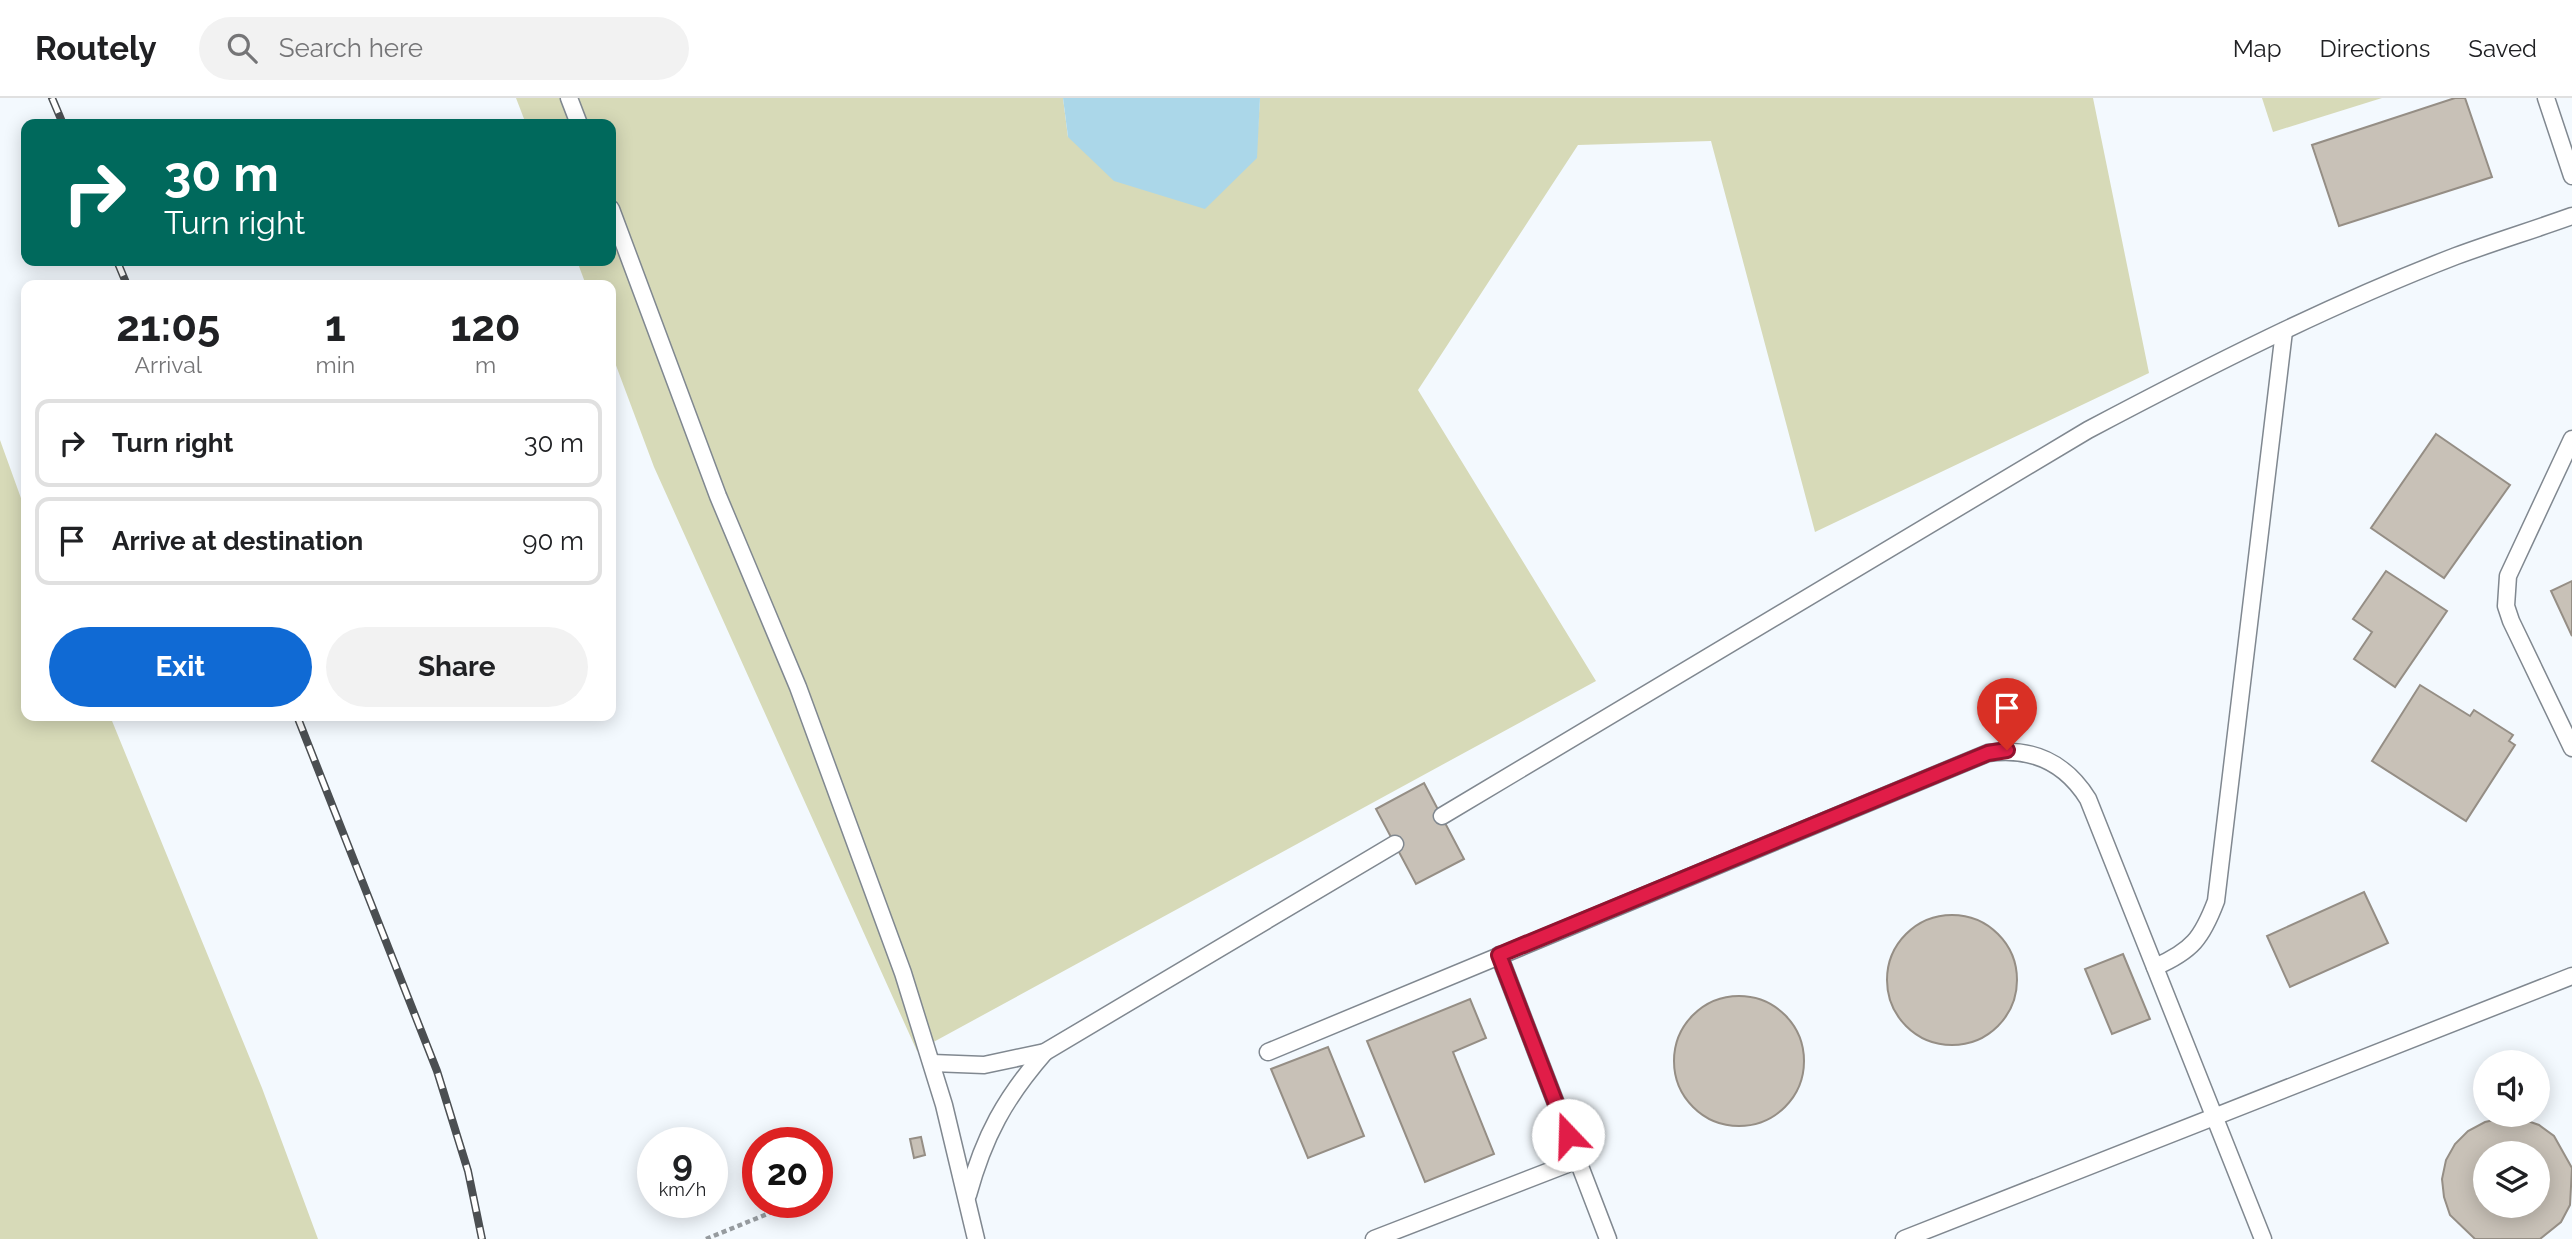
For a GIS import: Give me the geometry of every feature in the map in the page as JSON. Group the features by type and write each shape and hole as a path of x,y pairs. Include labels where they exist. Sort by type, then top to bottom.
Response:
{"lane":[{"path":"569,98 577,119"},
{"path":"2546,98 2572,176"},
{"path":"1442,816 2088,430 2284,331 2457,256 2572,216"},
{"path":"616,222 718,496 794,676 903,973 932,1063 976,1239"},
{"path":"2155,967 2185,954 2207,925 2216,901 2284,331"},
{"path":"2572,439 2512,564 2508,576 2506,606 2572,748"},
{"path":"1268,1052 1988,753 2007,750 2045,758 2077,782 2088,799 2263,1239"},
{"path":"967,1198 978,1157 995,1118 1018,1083 1045,1052 1395,844"},
{"path":"1499,955 1608,1239"},
{"path":"1904,1239 2572,976"},
{"path":"932,1063 984,1065 1045,1052"},
{"path":"1374,1239 1578,1160"}],"path":[{"path":"706,1239 757,1218"}],"green space":[{"path":"516,98 1063,98 1068,137 1256,158 1260,98 2093,98 2149,373 1815,532 1711,141 1578,145 1418,390 1596,681 917,1051 654,467 616,365 616,280 584,280 579,266 616,266 616,119 524,119"},
{"path":"2262,98 2382,98 2273,132"},
{"path":"0,440 21,498 21,721 112,721 262,1088 318,1239 0,1239"}],"water":[{"path":"1063,98 1260,98 1257,158 1205,209 1114,181 1068,137"}],"building":[{"path":"2455,98 2465,98 2492,177 2339,226 2312,145"},
{"path":"2436,434 2510,485 2444,578 2371,528"},
{"path":"2386,571 2447,611 2395,687 2354,659 2372,632 2353,619"},
{"path":"2572,581 2572,636 2551,591"},
{"path":"2420,685 2470,716 2474,710 2513,735 2509,741 2515,745 2466,821 2372,761"},
{"path":"1424,783 1464,859 1416,884 1376,809"},
{"path":"2364,892 2388,943 2290,987 2267,936"},
{"path":"1952,915 1977,920 1998,934 2012,955 2017,980 2012,1005 1998,1026 1977,1040 1952,1045 1927,1040 1906,1026 1892,1005 1887,980 1892,955 1906,934 1927,920"},
{"path":"2123,954 2150,1019 2112,1034 2085,969"},
{"path":"1739,996 1764,1001 1785,1015 1799,1036 1804,1061 1799,1086 1785,1107 1764,1121 1739,1126 1714,1121 1693,1107 1679,1086 1674,1061 1679,1036 1693,1015 1714,1001"},
{"path":"1470,999 1486,1038 1453,1052 1494,1154 1425,1182 1367,1041"},
{"path":"1328,1047 1364,1136 1308,1158 1271,1069"},
{"path":"2476,1127 2542,1127 2554,1136 2572,1168 2570,1205 2561,1222 2540,1239 2475,1239 2450,1215 2442,1179 2446,1160 2455,1144"},
{"path":"921,1137 925,1155 914,1158 910,1139"}],"railway":[{"path":"52,98 61,119"},
{"path":"119,266 125,280"},
{"path":"299,721 437,1071 468,1171 482,1239"}],"route":[{"path":"1568,1135 1499,955 1988,753 2007,750"}]}
